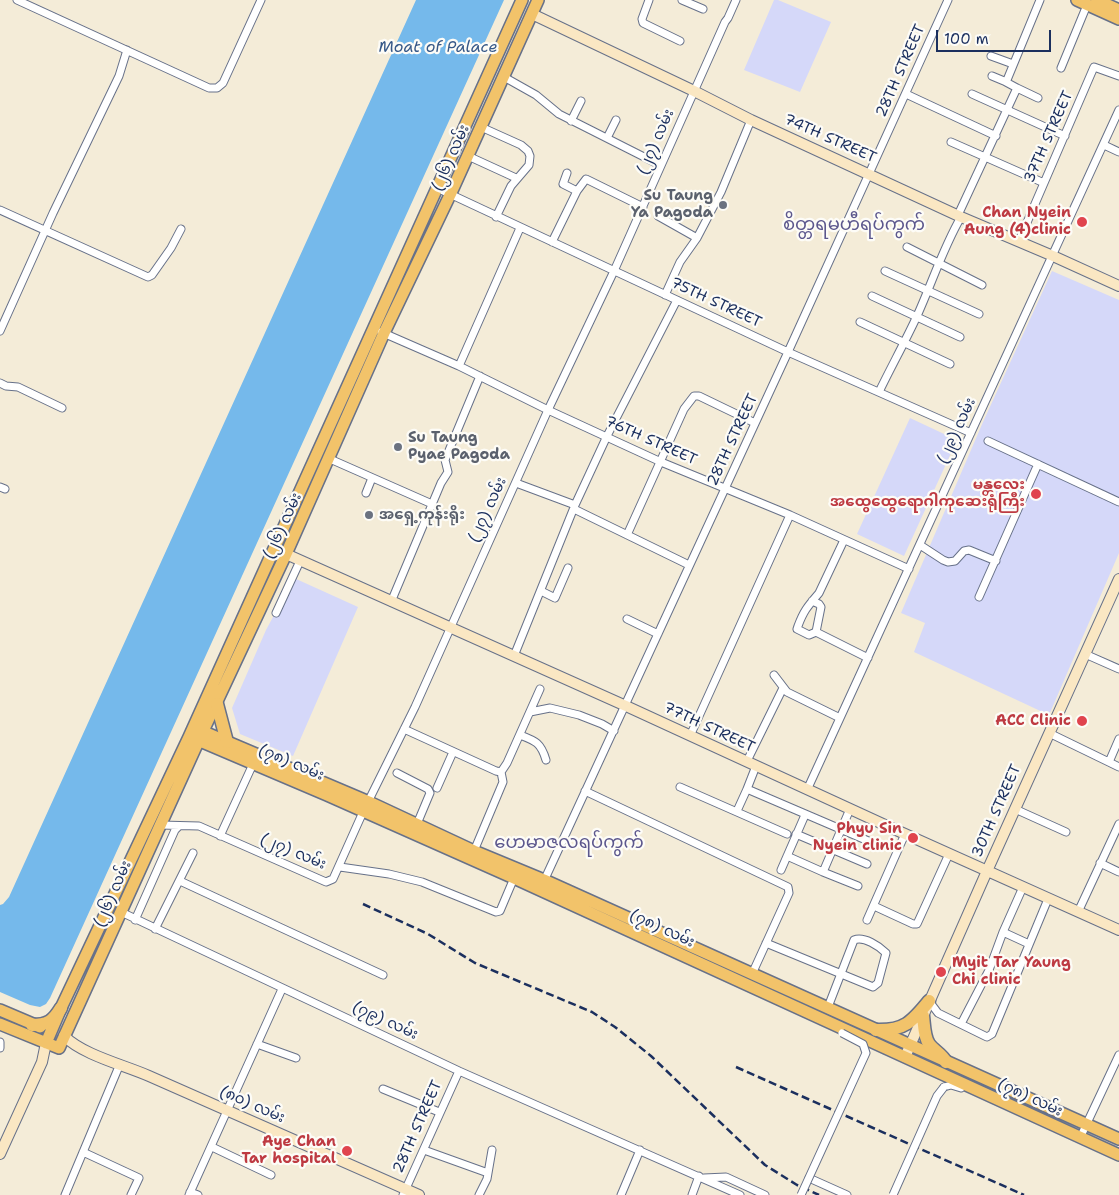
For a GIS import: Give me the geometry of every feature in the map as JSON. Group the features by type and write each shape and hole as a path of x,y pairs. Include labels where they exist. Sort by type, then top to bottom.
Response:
{"highway":[{"path":"217,704 227,742"},
{"path":"876,1030 901,1028 915,1018 929,1001"},
{"path":"32,1025 43,1025 51,1022 61,1008"},
{"path":"923,1016 926,1038 929,1044 944,1057 946,1062"}],"main road":[{"name":"(၂၆) လမ်း","path":"59,1048 160,825 196,734 217,704 330,459 437,188 522,0"},
{"name":"(၂၆) လမ်း","path":"46,1043 61,1008 196,734 379,331 450,195 538,0"},
{"path":"1087,2 1119,10"},
{"path":"1087,2 1119,19"},
{"name":"(၇၈) လမ်း","path":"196,734 227,742 514,878 542,885 752,974 1119,1139"},
{"name":"(၇၈) လမ်း","path":"196,734 253,764 366,807 417,824 795,1007 1119,1155"},
{"name":"(၈၀) လမ်း","path":"0,1010 32,1025 64,1036"},
{"path":"0,1024 59,1048"}],"street":[{"path":"16,0 209,88 217,88 223,83 261,0"},
{"path":"649,0 642,19 643,23 680,42"},
{"path":"682,0 702,9"},
{"name":"(၂၇) လမ်း","path":"160,825 195,825 326,882 333,879 404,730 736,0"},
{"name":"28TH STREET","path":"542,885 626,706 948,0"},
{"path":"1004,81 1009,77 1040,0"},
{"path":"1061,68 1087,2"},
{"name":"74TH STREET","path":"532,14 751,120 960,216 1119,286"},
{"path":"0,331 50,218 119,76 127,50"},
{"path":"991,56 1013,64"},
{"name":"37TH STREET","path":"1019,241 1094,67 1119,76"},
{"path":"992,76 1038,98"},
{"path":"504,77 536,94 559,114 571,121 660,165"},
{"path":"879,392 928,291 984,156 996,136 1017,88"},
{"path":"906,94 996,136"},
{"path":"972,94 1065,136"},
{"path":"571,121 581,100"},
{"name":"(၂၉) လမ်း","path":"807,790 1119,110"},
{"path":"607,138 616,120"},
{"path":"665,295 680,262 696,238 721,192 751,120"},
{"path":"481,127 521,145 528,151 530,156 529,165 516,178 496,217"},
{"path":"950,142 1044,183"},
{"path":"1104,145 1119,152"},
{"path":"468,156 516,178"},
{"path":"566,173 563,184 576,191"},
{"path":"552,242 576,191 586,179 642,207"},
{"name":"75TH STREET","path":"437,188 788,352 971,433"},
{"path":"0,210 148,277 152,276 181,229"},
{"path":"658,216 696,238"},
{"path":"459,366 520,228"},
{"path":"907,247 982,285"},
{"path":"884,271 979,314"},
{"path":"872,296 960,337"},
{"path":"514,656 574,507 607,436 677,300"},
{"path":"860,322 950,364"},
{"name":"76TH STREET","path":"379,331 459,366 548,410 661,462 790,515 909,569"},
{"path":"391,602 441,483 448,472 445,460 480,376"},
{"path":"0,383 6,386 18,387 62,408"},
{"path":"627,535 684,409 694,396 699,396 755,424"},
{"path":"988,441 1119,502"},
{"path":"330,459 432,504"},
{"path":"979,598 1038,464"},
{"path":"366,493 372,478"},
{"path":"516,482 574,507 689,565"},
{"path":"690,736 790,515"},
{"path":"844,540 819,593 804,610 797,629 809,635 816,632 868,658"},
{"path":"920,545 948,562 954,561 969,550 996,561"},
{"name":"77TH STREET","path":"286,554 1119,930"},
{"path":"276,613 300,561"},
{"path":"541,592 555,598 568,568"},
{"name":"30TH STREET","path":"905,1057 987,870 1119,581"},
{"path":"812,601 821,605 816,632"},
{"path":"627,620 658,634"},
{"path":"1085,654 1119,669"},
{"path":"774,675 783,688 792,695 840,718"},
{"path":"736,811 747,789 751,764 783,688"},
{"path":"474,851 503,782 501,772 540,689"},
{"path":"530,712 550,708 579,715 614,731"},
{"path":"404,730 501,772"},
{"path":"1049,733 1119,767"},
{"path":"520,735 536,741 543,750 546,760"},
{"path":"1108,762 1119,739"},
{"path":"437,788 453,752"},
{"path":"220,836 253,764"},
{"path":"396,773 428,789 430,793 417,824"},
{"path":"680,787 787,834"},
{"path":"747,789 873,843"},
{"path":"585,791 788,887 789,892 752,974"},
{"path":"823,872 850,809"},
{"path":"1015,809 1066,832"},
{"path":"781,870 805,815"},
{"path":"1078,912 1100,863 1116,837 1119,824"},
{"path":"135,920 174,832 179,826"},
{"path":"796,834 867,864"},
{"path":"867,920 905,834"},
{"path":"155,929 193,854"},
{"path":"874,906 913,924 917,924 949,854"},
{"path":"787,856 858,886"},
{"path":"1100,863 1119,872"},
{"path":"340,867 389,874 422,882 496,912 500,911 514,878"},
{"path":"180,880 382,975"},
{"path":"961,1024 989,970 1023,887"},
{"path":"929,1001 938,1013 987,1037 992,1034 1048,898"},
{"name":"(၇၉) လမ်း","path":"121,912 282,989 459,1070 740,1195"},
{"path":"1003,932 1029,944"},
{"path":"766,943 840,974 873,987 878,983 886,952 862,939 854,940 840,974 828,1007"},
{"path":"198,1195 190,1193 282,989"},
{"path":"795,1007 801,1012 863,1044 866,1053 801,1195"},
{"name":"(၈၀) လမ်း","path":"64,1036 72,1045 227,1111 404,1192 418,1195"},
{"path":"0,1042 0,1048"},
{"name":"(၂၆) လမ်း","path":"1,1148 44,1057 46,1043"},
{"path":"257,1044 296,1058"},
{"path":"44,1057 59,1048 72,1045"},
{"path":"1080,1138 1119,1055"},
{"path":"68,1194 83,1152 120,1064"},
{"name":"28TH STREET","path":"404,1192 459,1070"},
{"path":"893,1195 944,1087 951,1085 1013,1107"},
{"path":"383,1089 439,1112"},
{"path":"212,1147 271,1174"},
{"path":"424,1150 488,1173"},
{"path":"479,1195 488,1173 492,1150"},
{"path":"621,1195 640,1150"},
{"path":"83,1152 139,1178 131,1195"},
{"path":"692,1195 701,1177 726,1177 765,1195"},
{"path":"809,1178 848,1195"}],"shaded area":[{"path":"774,0 831,22 800,92 744,70"},
{"name":"မန္တလေး အထွေထွေရောဂါကုဆေးရုံကြီး","path":"1052,271 1119,300 1119,553 1049,715 914,652 925,623 901,613 983,422"},
{"path":"910,418 957,440 904,556 857,534"},
{"path":"294,578 358,607 293,756 240,734 232,708 266,630"}],"water":[{"name":"Moat of Palace","path":"416,0 504,0 50,998 46,1004 40,1007 30,1005 0,992 0,905 9,897"}],"railway":[{"path":"363,904 428,934 475,963 592,1012 615,1027 651,1056 765,1165 797,1185 819,1195"},
{"path":"736,1067 1024,1195"}],"place":[{"name":"Su Taung Ya Pagoda","path":"723,205"},
{"name":"Chan Nyein Aung (4)clinic","path":"1082,222"},
{"name":"Su Taung Pyae Pagoda","path":"398,447"},
{"name":"မန္တလေး အထွေထွေရောဂါကုဆေးရုံကြီး","path":"1036,494"},
{"name":"အရှေ့ကုန်းရိုး","path":"369,515"},
{"name":"ACC Clinic","path":"1082,721"},
{"name":"Phyu Sin Nyein clinic","path":"913,838"},
{"name":"Myit Tar Yaung Chi clinic","path":"941,972"},
{"name":"Aye Chan Tar hospital","path":"347,1151"}],"district":[{"name":"စိတ္တရမဟီရပ်ကွက်","path":"854,225"},
{"name":"ဟေမာဇလရပ်ကွက်","path":"569,843"}]}
